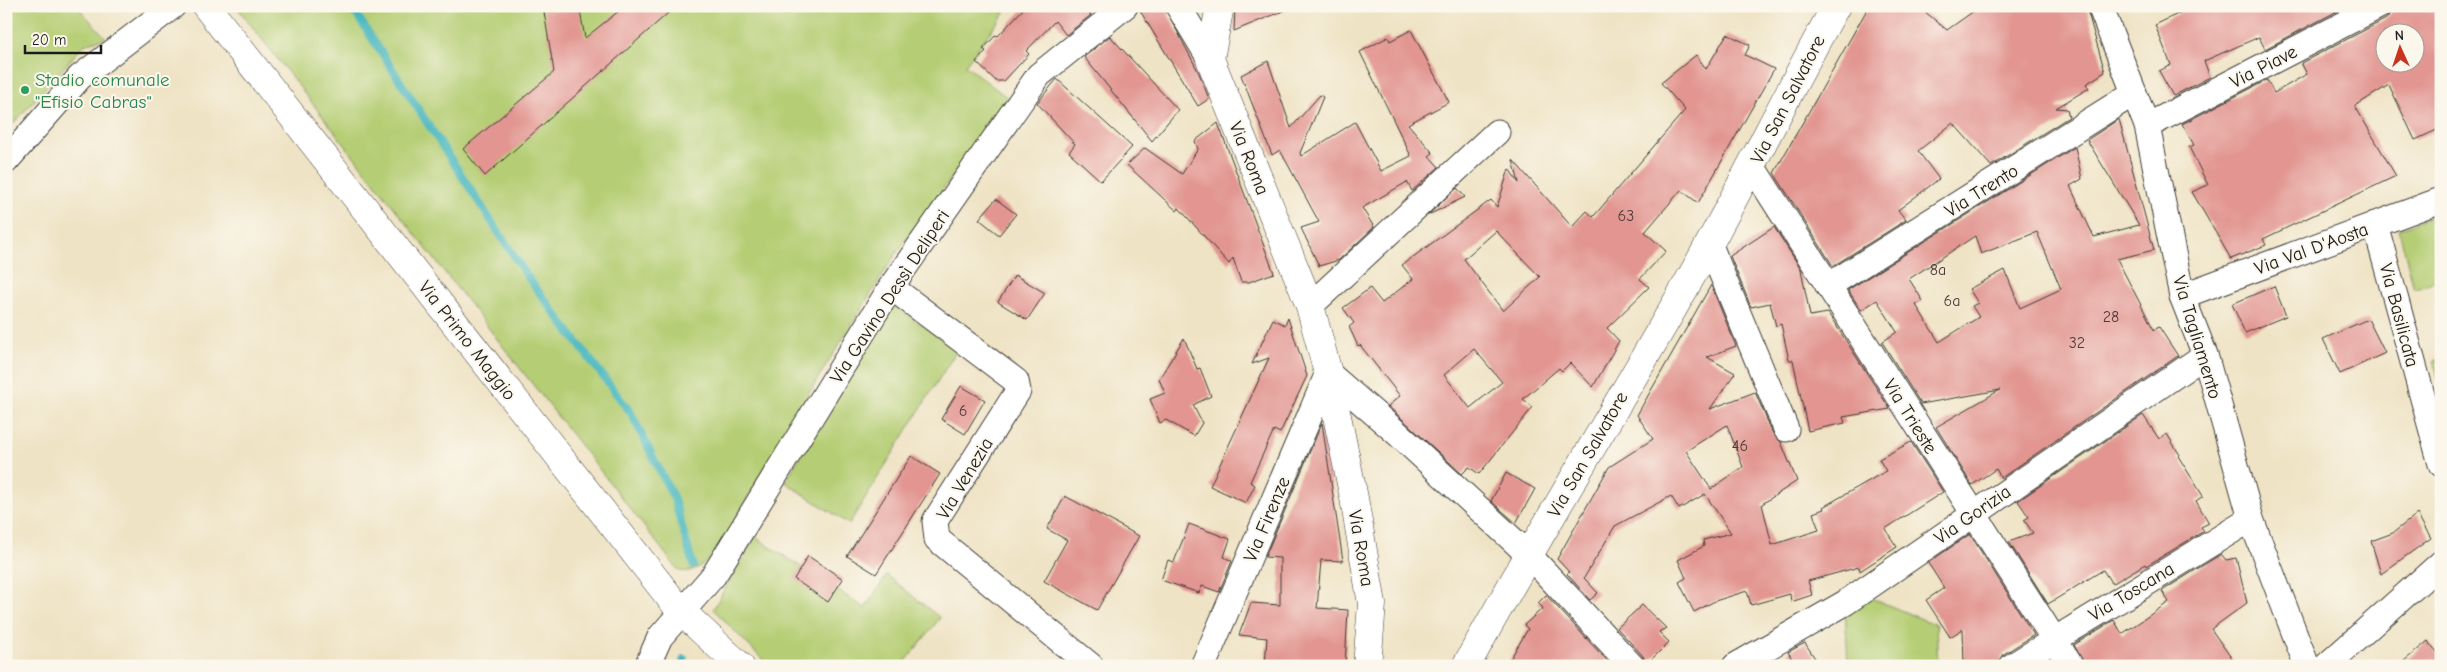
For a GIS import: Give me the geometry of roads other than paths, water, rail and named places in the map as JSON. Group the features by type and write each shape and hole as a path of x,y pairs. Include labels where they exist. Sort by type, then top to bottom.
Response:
{"street":[{"path":"6,161 80,76 173,6"},
{"name":"Via Primo Maggio","path":"206,6 682,612 740,666"},
{"name":"Via Gavino Dessì Deliperi","path":"648,666 660,637 714,575 891,287 1039,75 1125,6"},
{"path":"1178,6 1210,59"},
{"path":"1210,59 1220,6"},
{"name":"Via San Salvatore","path":"1466,666 1528,554 1709,243 1752,166 1801,68 1836,6"},
{"name":"Via Tagliamento","path":"2100,6 2147,126 2182,296 2205,355 2251,519 2307,666"},
{"name":"Via Piave","path":"2147,126 2379,6"},
{"name":"Via Roma","path":"1210,59 1310,306 1328,373 1372,604 1367,666"},
{"name":"Via Trento","path":"1828,286 2134,93"},
{"path":"1310,306 1497,132"},
{"name":"Via Trieste","path":"1752,166 1972,514 2071,666"},
{"name":"Via Val D'Aosta","path":"2182,296 2441,200"},
{"name":"Via Basilicata","path":"2375,224 2441,464"},
{"path":"1709,243 1786,429"},
{"name":"Via Venezia","path":"891,287 1016,382 1018,391 935,521 937,539 1090,666"},
{"name":"Via Gorizia","path":"1735,666 1845,603 2205,355"},
{"path":"1328,373 1397,433 1528,554 1632,666"},
{"name":"Via Firenze","path":"1203,666 1328,373"},
{"name":"Via Toscana","path":"2012,666 2053,639 2251,519"},
{"path":"2326,666 2441,563"}],"waterway":[{"path":"351,6 529,279 631,413 674,499 693,565"},
{"path":"682,666 684,659"}],"place":[{"name":"Stadio comunale \"Efisio Cabras\"","path":"25,90"}]}
